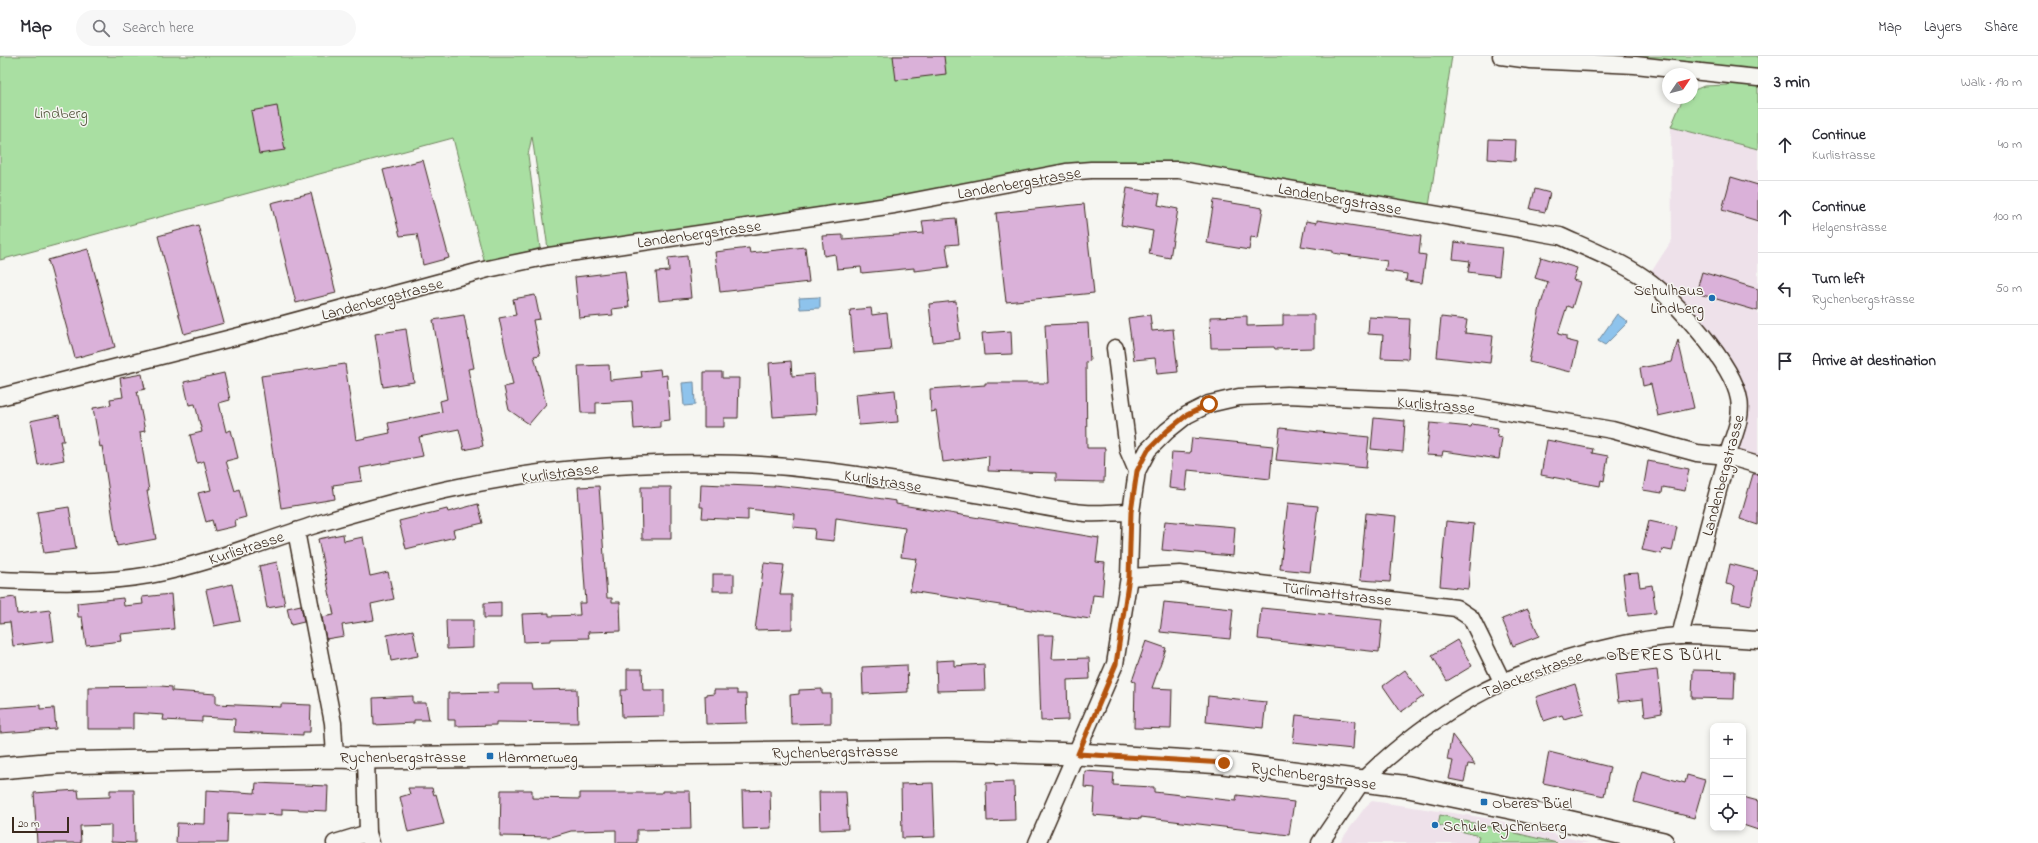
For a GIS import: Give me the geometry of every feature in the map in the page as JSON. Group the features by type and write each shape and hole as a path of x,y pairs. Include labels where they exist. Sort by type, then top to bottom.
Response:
{"street":[{"path":"1501,56 1530,60 1635,65 1758,78"},
{"name":"Landenbergstrasse","path":"0,397 254,333 488,269 549,256 894,205 1066,172 1092,170 1179,170 1560,236 1601,254 1646,280 1687,317 1717,355 1734,381 1739,399 1740,417 1727,456 1680,636"},
{"path":"1037,843 1078,754 1116,664 1129,577 1131,512 1137,471 1128,450 1115,348"},
{"name":"Kurlistrasse","path":"1137,471 1148,450 1167,431 1187,415 1209,404 1239,397 1287,395 1404,400 1473,406 1612,430 1697,453 1727,456 1758,465"},
{"name":"Kurlistrasse","path":"0,580 86,583 149,575 181,568 393,502 476,483 570,469 653,464 706,462 808,469 942,488 1086,513 1131,512"},
{"path":"296,531 333,723 334,757"},
{"name":"Türlimattstrasse","path":"1129,577 1180,574 1456,608 1470,618 1502,681"},
{"name":"Talackerstrasse","path":"1320,843 1362,781 1412,737 1455,706 1502,681 1564,658 1627,643 1680,636 1758,640"},
{"name":"Rychenbergstrasse","path":"0,768 57,763 334,757 366,758 947,750 1078,754 1224,763 1409,788 1515,808 1663,843"},
{"path":"335,843 369,838 366,758"}],"shaded area":[{"name":"Schulhaus Lindberg","path":"1671,127 1758,149 1758,465 1727,456 1740,417 1733,381 1646,280 1672,240"},
{"name":"Schule Rychenberg","path":"1372,801 1493,819 1589,843 1339,843 1366,806"}],"green space":[{"name":"Lindberg","path":"0,56 1452,56 1428,213 1179,170 1091,170 549,256 532,136 528,155 540,248 485,264 453,138 0,260"},
{"path":"1501,56 1758,56 1758,149 1671,127 1681,104 1698,104 1698,88 1704,86 1728,85 1735,75 1698,72 1698,68 1662,69"},
{"path":"1440,815 1557,843 1477,843 1479,836 1438,825"}],"water":[{"path":"820,297 820,308 800,309 799,298"},
{"path":"1617,314 1628,322 1605,345 1598,341"},
{"path":"694,382 695,405 684,406 682,383"}],"building":[{"path":"893,56 944,56 946,74 896,80"},
{"path":"277,106 285,150 259,154 251,111"},
{"path":"1489,139 1516,140 1515,161 1488,159"},
{"path":"423,160 449,258 423,265 417,234 400,236 383,170"},
{"path":"1731,177 1758,185 1758,221 1722,210"},
{"path":"1127,188 1160,194 1158,205 1178,209 1170,258 1149,254 1153,231 1121,225"},
{"path":"1535,189 1550,193 1545,212 1530,209"},
{"path":"311,193 336,293 296,303 271,203"},
{"path":"1214,200 1263,208 1258,238 1251,237 1249,250 1207,243"},
{"path":"1084,204 1094,293 1006,302 996,213"},
{"path":"956,218 959,244 946,245 949,267 914,271 914,268 862,273 861,267 837,269 835,254 824,256 822,236 843,235 843,239 924,233 922,221"},
{"path":"1317,220 1421,236 1419,254 1426,255 1422,283 1406,281 1407,274 1385,271 1387,261 1333,253 1333,251 1301,246 1306,221 1317,223"},
{"path":"198,225 224,323 184,334 158,236"},
{"path":"1455,242 1502,248 1499,276 1468,272 1470,261 1453,259"},
{"path":"805,247 809,282 720,292 715,252 749,248 750,253"},
{"path":"88,249 115,347 75,358 48,260"},
{"path":"687,256 691,298 659,301 656,272 669,271 668,258"},
{"path":"1541,257 1577,268 1573,280 1580,282 1572,308 1567,306 1558,334 1566,336 1566,340 1578,343 1571,372 1529,362 1540,307 1548,282 1535,278"},
{"path":"625,271 629,307 612,309 613,315 579,318 575,277"},
{"path":"1702,272 1758,289 1758,311 1696,293"},
{"path":"535,295 540,319 533,320 540,355 534,356 546,404 529,424 509,410 504,387 513,385 499,318 516,315 513,299"},
{"path":"956,301 960,339 933,342 929,304"},
{"path":"871,308 872,315 887,313 891,350 854,353 850,310"},
{"path":"464,315 474,368 468,369 483,446 464,450 459,429 419,437 423,456 360,468 362,481 333,485 335,499 281,508 261,376 345,364 356,440 390,433 388,423 442,412 440,401 447,399 433,320"},
{"path":"1150,315 1152,331 1173,329 1178,372 1157,374 1155,358 1134,360 1128,318"},
{"path":"1283,315 1314,315 1314,348 1211,348 1210,317 1247,316 1247,326 1283,325"},
{"path":"1369,317 1410,319 1408,359 1381,358 1383,335 1368,334"},
{"path":"1441,317 1467,320 1465,333 1493,336 1490,363 1437,357"},
{"path":"1088,323 1090,361 1086,362 1087,448 1105,448 1104,482 1056,481 1056,473 988,471 989,456 943,462 936,411 931,412 930,389 985,385 985,383 1048,383 1045,325"},
{"path":"406,329 414,382 383,387 375,334"},
{"path":"1011,331 1012,354 984,355 982,333"},
{"path":"1678,340 1694,408 1658,416 1651,384 1643,386 1640,368 1672,362"},
{"path":"791,361 792,376 814,374 816,414 773,417 769,363"},
{"path":"609,365 610,380 642,377 641,371 660,369 661,376 667,375 670,420 660,421 660,427 634,429 632,401 596,403 596,413 581,413 578,366"},
{"path":"704,372 722,372 722,378 739,378 738,418 724,418 724,427 704,427"},
{"path":"224,373 230,400 219,403 226,432 231,430 238,458 226,461 235,491 239,489 246,517 235,520 236,526 215,531 212,520 206,522 198,493 211,490 204,461 197,463 190,435 202,432 195,404 189,405 184,382"},
{"path":"142,374 145,389 137,391 145,431 140,432 149,491 147,491 156,539 117,546 102,446 100,447 93,408 111,405 110,399 123,397 120,378"},
{"path":"895,390 898,422 859,425 856,394"},
{"path":"59,415 64,441 60,441 64,460 38,465 30,421"},
{"path":"1374,418 1405,421 1403,452 1371,449"},
{"path":"1430,423 1471,427 1472,424 1498,428 1497,437 1502,438 1499,459 1443,451 1442,456 1426,455"},
{"path":"1280,428 1369,437 1366,468 1276,460"},
{"path":"1192,438 1273,446 1270,479 1188,470 1186,490 1169,488 1172,452 1190,453"},
{"path":"1547,440 1593,449 1592,453 1608,456 1604,481 1601,480 1600,486 1541,475"},
{"path":"1648,461 1689,469 1685,491 1663,487 1662,493 1643,490"},
{"path":"1753,474 1758,474 1758,525 1740,519"},
{"path":"701,484 774,487 774,485 830,491 896,501 896,504 1099,538 1096,562 1105,563 1102,596 1093,595 1090,619 910,591 917,559 901,557 905,528 836,518 834,541 814,539 815,529 793,527 794,514 748,509 748,520 702,518 703,507 700,507"},
{"path":"599,486 607,598 612,598 612,602 620,602 621,631 588,632 589,638 550,639 550,641 524,642 522,614 549,613 549,616 580,615 579,603 586,603 578,487"},
{"path":"641,487 671,487 671,539 642,539"},
{"path":"1288,503 1318,506 1310,572 1280,569"},
{"path":"478,504 483,523 453,530 455,537 406,549 399,521 447,509 448,512"},
{"path":"69,507 76,549 44,553 37,512"},
{"path":"1366,513 1396,516 1390,582 1360,580"},
{"path":"1165,521 1235,527 1233,556 1162,550"},
{"path":"1446,521 1474,524 1468,589 1440,586"},
{"path":"1649,521 1677,527 1672,551 1662,549 1661,554 1642,550"},
{"path":"343,534 344,541 363,537 370,576 388,572 394,599 371,604 374,620 342,625 344,636 326,639 322,617 334,615 318,539"},
{"path":"277,562 285,605 267,608 259,566"},
{"path":"764,563 784,565 780,595 792,595 792,629 755,630"},
{"path":"1730,564 1758,571 1751,605 1732,601 1735,586 1726,584"},
{"path":"1638,573 1640,587 1652,585 1656,613 1628,616 1623,574"},
{"path":"713,574 734,574 734,591 713,591"},
{"path":"232,584 240,621 214,626 206,590"},
{"path":"171,594 174,629 121,634 122,641 86,645 82,617 78,617 77,603 123,598 124,606 143,604 142,597"},
{"path":"15,597 17,614 50,610 54,641 13,646 10,622 0,623 0,599"},
{"path":"501,602 501,618 484,618 484,603"},
{"path":"1164,602 1233,609 1230,639 1160,632"},
{"path":"301,605 304,622 291,625 287,608"},
{"path":"1261,608 1382,620 1379,652 1258,639"},
{"path":"1528,609 1539,636 1513,646 1502,619"},
{"path":"446,620 473,620 473,648 447,649"},
{"path":"413,630 418,656 391,661 387,635"},
{"path":"1038,635 1054,635 1052,659 1089,658 1090,679 1067,680 1068,720 1041,721"},
{"path":"1457,640 1472,666 1447,681 1432,655"},
{"path":"1146,641 1166,648 1152,688 1172,689 1171,729 1134,728 1135,682 1132,681"},
{"path":"954,660 954,666 984,664 985,690 937,691 936,661"},
{"path":"907,665 908,692 863,694 862,667"},
{"path":"627,669 642,669 643,690 664,690 664,716 622,717 621,690 627,690"},
{"path":"1405,670 1424,696 1401,712 1383,686"},
{"path":"1657,670 1662,713 1645,716 1643,699 1618,702 1615,675"},
{"path":"1693,670 1735,671 1734,699 1692,698"},
{"path":"498,684 532,684 533,690 577,689 578,723 496,722 496,725 455,726 455,720 448,720 448,693 498,692"},
{"path":"1575,684 1584,713 1564,719 1562,715 1544,721 1536,697"},
{"path":"88,687 172,687 172,691 216,694 216,704 281,707 281,704 311,705 310,732 303,732 303,735 234,732 235,719 202,717 202,722 163,720 164,715 133,713 133,729 88,729"},
{"path":"822,689 822,694 831,694 831,723 791,724 790,695 799,694 799,690"},
{"path":"714,690 737,690 737,694 746,694 747,723 706,724 705,695 714,694"},
{"path":"413,696 413,703 426,703 429,720 414,720 414,723 374,725 373,698"},
{"path":"1208,696 1266,702 1263,728 1206,722"},
{"path":"40,705 40,709 54,708 56,729 0,733 0,708"},
{"path":"1296,715 1355,721 1353,749 1293,743"},
{"path":"1452,735 1475,765 1468,764 1464,782 1449,779 1453,761 1447,760"},
{"path":"1549,752 1610,767 1604,796 1543,783"},
{"path":"1085,771 1114,773 1113,785 1154,787 1154,792 1236,801 1237,795 1294,802 1289,835 1141,817 1141,819 1093,815 1095,788 1084,787"},
{"path":"1642,771 1685,783 1687,775 1705,780 1694,818 1634,802"},
{"path":"1014,782 1015,820 987,821 986,783"},
{"path":"256,783 328,786 327,811 282,809 282,815 228,813 227,843 176,843 177,823 205,824 206,790 255,793"},
{"path":"933,783 935,837 902,838 901,784"},
{"path":"408,788 432,788 434,795 436,794 444,824 408,832 400,797 410,794"},
{"path":"78,790 79,798 110,797 110,790 134,790 135,843 111,842 111,825 80,826 81,843 37,843 34,793"},
{"path":"501,790 532,790 532,798 580,799 580,793 662,793 662,791 690,791 691,829 637,830 637,843 616,843 616,830 571,831 551,837 500,836"},
{"path":"770,790 771,828 743,829 742,791"},
{"path":"819,792 846,792 848,829 820,830"},
{"path":"1746,798 1758,801 1758,830 1746,826"}],"place":[{"name":"Schulhaus Lindberg","path":"1712,298"},
{"name":"Hammerweg","path":"490,756"},
{"name":"Oberes Büel","path":"1484,802"},
{"name":"Schule Rychenberg","path":"1435,825"}],"district":[{"name":"OBERES BÜHL","path":"1664,654"}],"route":[{"path":"1209,404 1187,415 1167,431 1148,450 1137,471 1131,512 1129,577 1116,664 1078,754 1224,763"}]}
